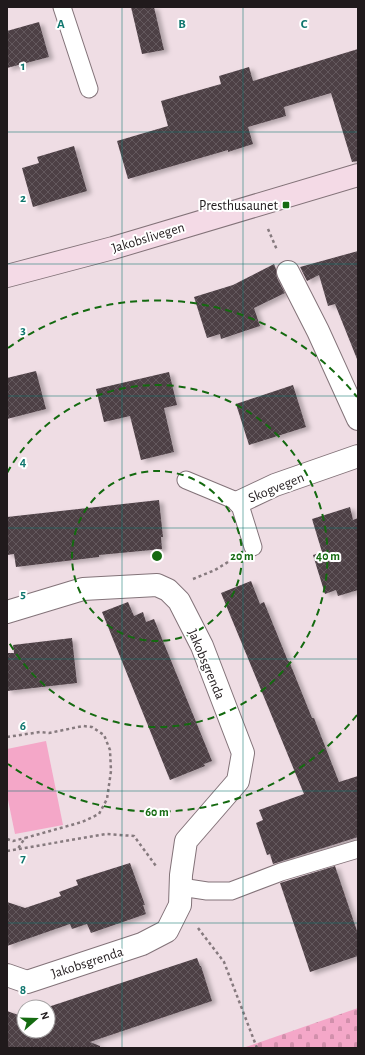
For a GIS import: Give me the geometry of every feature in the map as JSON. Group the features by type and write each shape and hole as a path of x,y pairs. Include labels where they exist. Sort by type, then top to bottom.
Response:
{"street":[{"name":"Jakobslivegen","path":"7,276 113,248 358,175"},
{"path":"288,272 318,331 358,419"},
{"name":"Skogvegen","path":"239,502 276,485 358,456"},
{"path":"7,612 83,589 157,585 168,590"},
{"name":"Jakobsgrenda","path":"7,975 27,982 142,944 167,930 180,896 186,841 238,781 243,753 202,646 179,601 168,590"}],"lane":[{"path":"62,7 89,89"},
{"path":"186,480 239,502"},
{"name":"Skogvegen","path":"239,502 253,547"},
{"path":"180,896 207,891 231,890 281,872 358,849"}],"path":[{"path":"257,205 288,272"},
{"path":"168,590 215,570 253,547"},
{"path":"7,737 40,732 50,733 83,726 92,727 104,735 110,750 112,771 107,799 99,814 82,822 25,838 13,841 7,839"},
{"path":"7,851 106,834 134,836 158,869"},
{"path":"17,850 25,838"},
{"path":"180,896 224,962 257,1048"}],"green space":[{"path":"46,741 63,825 15,834 7,795 7,749"},
{"path":"358,1008 358,1048 243,1048"}],"building":[{"path":"131,7 154,7 164,50 142,54"},
{"path":"39,22 49,57 7,68 7,31"},
{"path":"358,49 358,161 352,162 331,93 284,107 286,116 248,127 253,144 128,179 117,141 168,126 161,101 221,84 219,76 249,67 253,81"},
{"path":"74,146 87,191 33,207 22,168 39,163 37,157"},
{"path":"358,251 357,359 335,304 328,306 319,275 307,281 300,267"},
{"path":"274,264 277,278 285,293 254,308 260,326 221,339 220,334 207,338 194,297 233,285"},
{"path":"36,371 46,409 7,419 7,378"},
{"path":"169,372 177,405 164,408 174,452 141,460 130,416 104,422 96,389"},
{"path":"293,385 306,427 249,445 236,404"},
{"path":"159,500 163,537 161,537 162,549 99,555 99,557 16,567 14,554 7,555 7,517"},
{"path":"350,507 353,520 358,518 358,590 338,596 336,590 325,594 313,555 322,552 312,519"},
{"path":"251,581 260,604 264,602 312,718 314,718 339,782 358,776 358,837 273,864 270,854 267,855 256,823 263,820 259,810 304,794 221,593"},
{"path":"128,602 134,616 143,612 146,622 154,619 212,761 204,764 205,766 170,780 102,612"},
{"path":"72,638 77,683 7,691 7,653 14,653 13,645"},
{"path":"130,863 145,905 143,905 146,914 91,933 87,924 72,929 70,924 7,946 7,902 25,908 61,896 59,892 78,885 76,880"},
{"path":"335,866 358,934 358,956 310,972 280,883"},
{"path":"197,958 212,1001 90,1042 100,1046 100,1048 7,1048 7,1011 16,1014 16,1039 56,1039 56,1004"}],"place":[{"name":"Presthusaunet","path":"286,205"}]}
